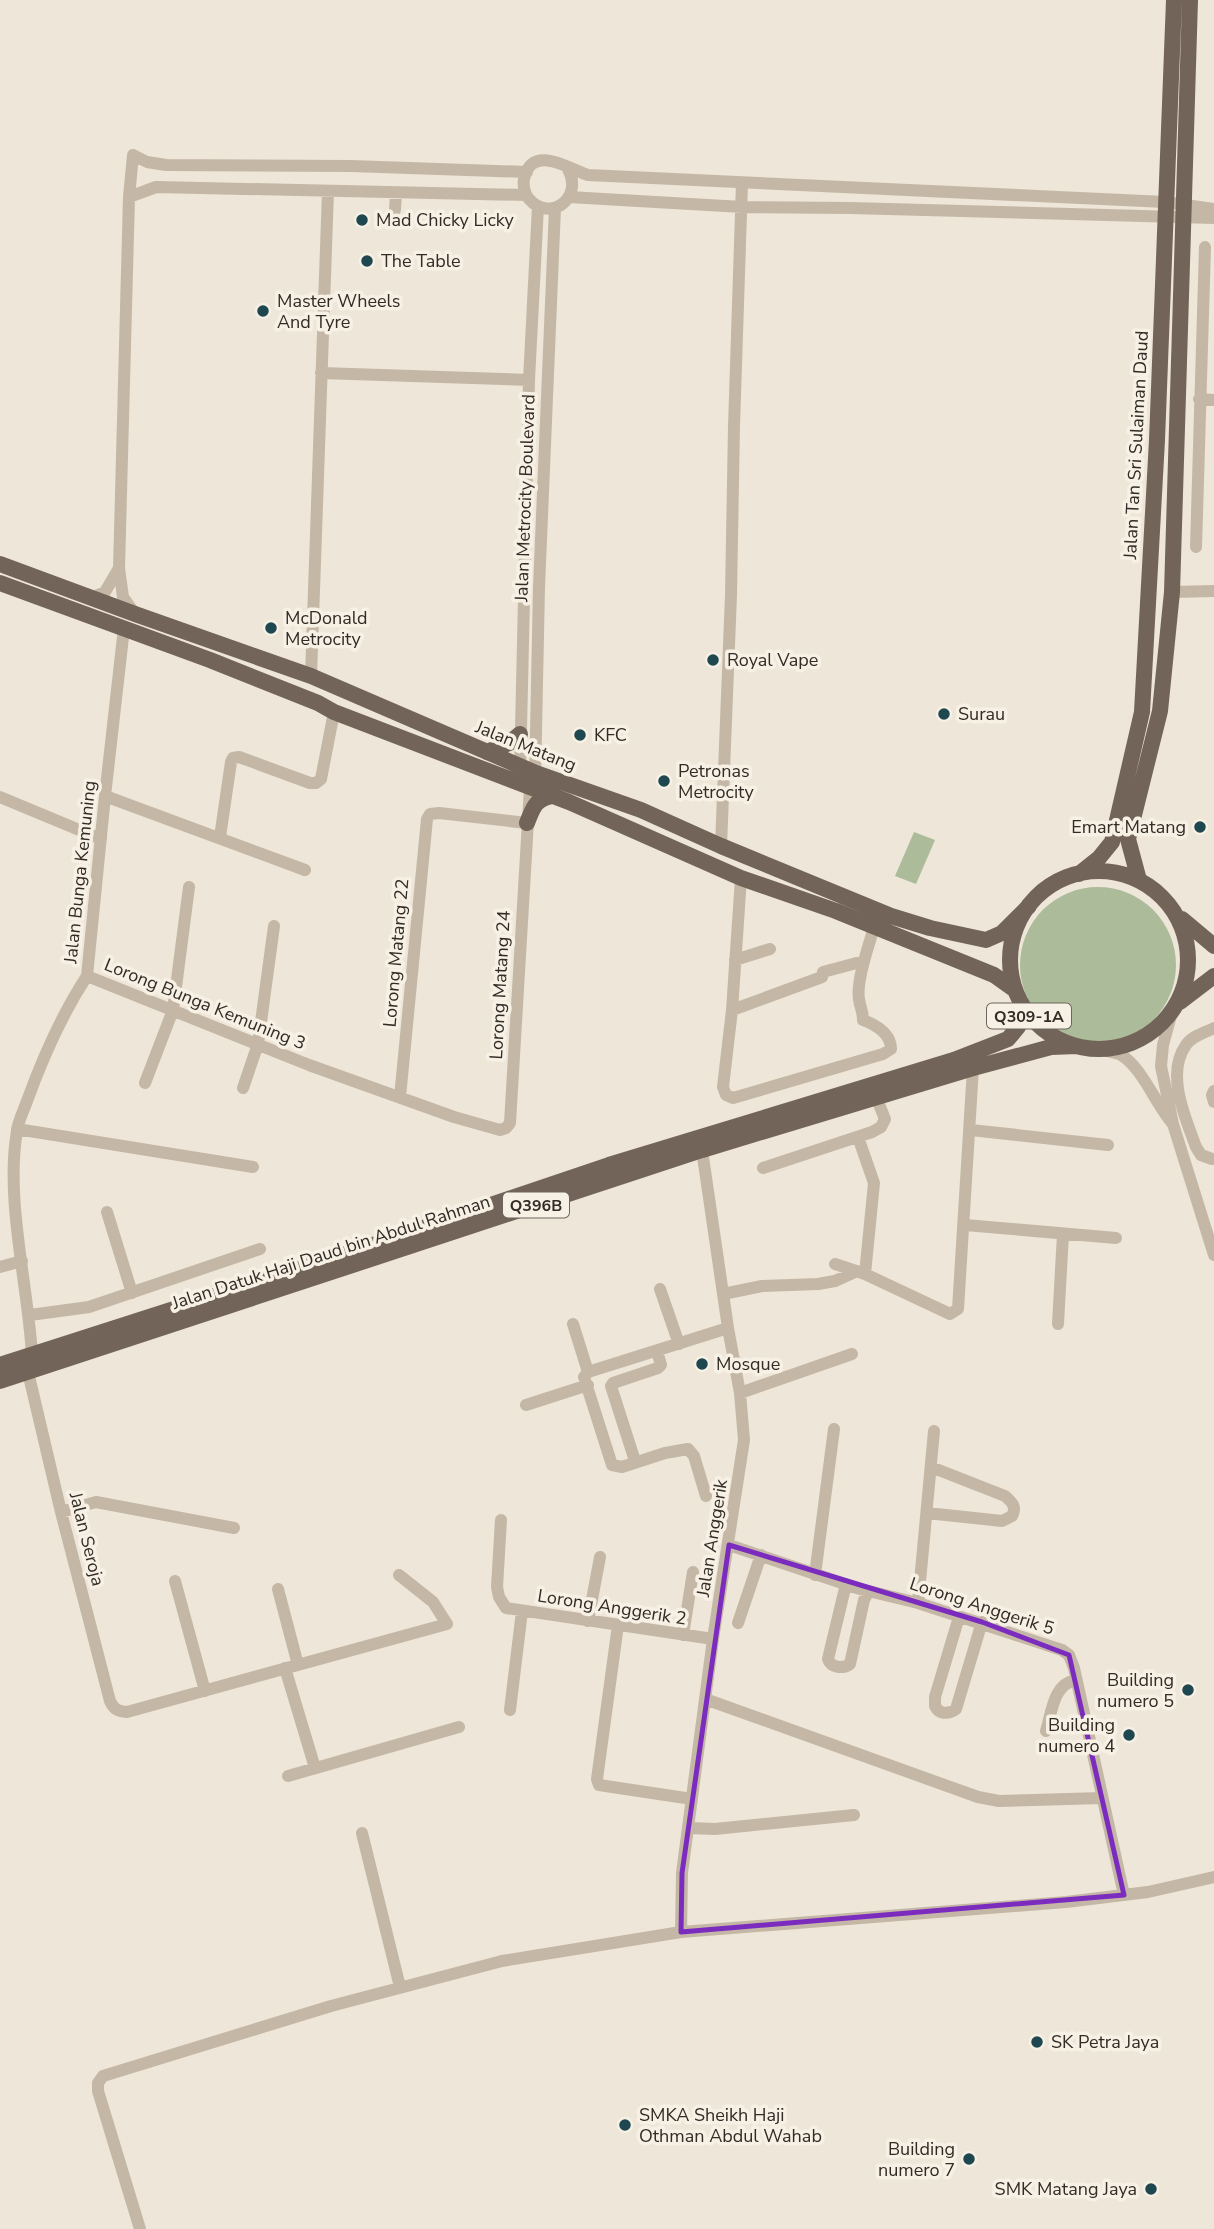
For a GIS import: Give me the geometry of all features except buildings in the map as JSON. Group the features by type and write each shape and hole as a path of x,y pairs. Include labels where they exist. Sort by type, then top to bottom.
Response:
{"main road":[{"name":"Jalan Tan Sri Sulaiman Daud","path":"1079,874 1099,858 1112,842 1142,712 1157,440 1174,0"},
{"path":"1139,880 1128,839 1160,711 1171,592 1190,0"},
{"name":"Jalan Matang","path":"0,564 310,676 487,752 552,796 741,878 836,911 993,975 1015,990"},
{"name":"Jalan Matang","path":"0,583 222,664 334,712 528,780 642,810 721,846 891,916 986,940 1002,933 1028,906"},
{"path":"487,752 509,743 520,734"},
{"path":"527,823 536,803 541,798 552,796"},
{"name":"Q309-1A","path":"1110,872 1139,880 1156,891 1175,913 1186,937 1189,954 1186,981 1174,1009 1158,1027 1140,1039 1120,1047 1099,1049 1077,1046 1051,1035 1025,1010 1015,990 1011,971 1012,942 1018,923 1028,906 1051,886 1079,874 1110,872"},
{"path":"1175,913 1202,939 1214,946"},
{"path":"1174,1009 1214,976"},
{"name":"Jalan Datuk Haji Daud bin Abdul Rahman","path":"0,1365 361,1249 610,1165 954,1060 1008,1039 1018,1027 1025,1010"},
{"name":"Jalan Datuk Haji Daud bin Abdul Rahman","path":"0,1381 702,1150 973,1068 1051,1047 1077,1046"}],"street":[{"path":"135,614 123,597 119,568 129,197 133,155 147,162 166,165 351,166 527,172"},
{"path":"568,169 573,183 569,197 555,208 538,206 526,195 524,180 527,172 539,161 547,159 588,175 1074,197 1165,210 1214,209"},
{"path":"350,192 351,166"},
{"path":"721,846 742,183"},
{"path":"129,197 156,187 526,195"},
{"path":"310,676 328,191"},
{"path":"395,210 396,194"},
{"path":"569,197 742,207 1073,214 1165,210"},
{"path":"1073,214 1074,197"},
{"name":"Jalan Metrocity Boulevard","path":"528,780 520,734 529,380 538,206"},
{"name":"Jalan Metrocity Boulevard","path":"528,780 537,638 555,208"},
{"path":"1184,211 1214,218"},
{"path":"1196,547 1205,247"},
{"path":"321,373 529,380"},
{"path":"1199,399 1214,400"},
{"path":"91,598 105,592 119,568"},
{"path":"1171,592 1214,591"},
{"name":"Jalan Bunga Kemuning","path":"32,1355 30,1315 13,1176 17,1129 37,1074 72,1000 88,976 104,796 124,628"},
{"path":"522,638 537,638"},
{"path":"219,837 233,758 239,757 316,783 321,779 334,712"},
{"name":"Lorong Matang 24","path":"454,1117 500,1130 510,1124 528,780"},
{"path":"104,796 305,870"},
{"path":"0,797 101,839"},
{"name":"Lorong Matang 22","path":"400,1097 427,819 430,814 439,813 527,823"},
{"path":"741,878 732,1010 723,1087 726,1095 733,1098 883,1054 891,1049 887,1035 863,1020 863,1008 858,998 864,961 874,927"},
{"path":"145,1083 173,1010 189,887"},
{"path":"243,1088 258,1044 274,926"},
{"path":"736,960 770,949"},
{"path":"732,1010 822,977 824,972 864,961"},
{"name":"Lorong Bunga Kemuning 3","path":"88,976 309,1065 454,1117"},
{"path":"1174,1009 1163,1045 1161,1066 1173,1124 1214,1255"},
{"path":"1213,1161 1201,1155 1196,1147 1178,1082 1178,1069 1186,1045 1196,1036 1214,1028"},
{"path":"1099,1049 1120,1054 1132,1064 1160,1110 1173,1124"},
{"path":"835,1264 861,1273 950,1314 958,1309 973,1068"},
{"path":"1214,1091 1214,1102"},
{"path":"763,1168 872,1132 885,1123 876,1097"},
{"path":"17,1129 253,1167"},
{"path":"971,1130 1108,1145"},
{"path":"858,1138 874,1183 861,1273"},
{"name":"Jalan Anggerik","path":"681,1932 682,1873 713,1639 744,1440 740,1393 702,1150"},
{"path":"1194,1186 1198,1170 1213,1161"},
{"path":"107,1212 132,1293"},
{"path":"965,1225 1116,1238"},
{"path":"1058,1324 1063,1234"},
{"path":"30,1315 89,1307 260,1249"},
{"path":"0,1267 22,1261"},
{"path":"723,1294 762,1286 818,1284 861,1273"},
{"path":"660,1289 679,1344"},
{"path":"573,1324 612,1465 622,1467 635,1461 688,1449 694,1456 706,1496"},
{"path":"526,1405 657,1350 728,1328"},
{"path":"635,1461 611,1386 658,1368 661,1365 657,1350"},
{"path":"740,1393 852,1354"},
{"name":"Jalan Seroja","path":"29,1372 61,1512 113,1708 118,1712 127,1712 205,1691"},
{"path":"815,1575 834,1429"},
{"path":"918,1603 934,1431"},
{"path":"927,1513 1002,1521 1012,1516 1014,1510 1012,1502 1005,1496 931,1467"},
{"path":"61,1512 96,1502 234,1528"},
{"name":"Lorong Anggerik 2","path":"501,1520 497,1587 499,1597 506,1608 713,1639"},
{"name":"Lorong Anggerik 5","path":"729,1545 868,1592 982,1622 1062,1650 1069,1655 1124,1895"},
{"path":"738,1623 761,1555"},
{"path":"588,1621 600,1557"},
{"path":"683,1635 693,1572"},
{"path":"175,1581 205,1691 447,1624 433,1602 399,1575"},
{"path":"846,1584 828,1659 834,1666 845,1667 850,1664 868,1592"},
{"path":"278,1589 298,1665"},
{"path":"510,1710 522,1611"},
{"path":"959,1616 935,1697 935,1707 943,1713 950,1713 957,1706 982,1622"},
{"path":"618,1625 597,1779 600,1785 692,1800"},
{"path":"285,1668 314,1768"},
{"path":"1046,1731 1059,1688 1067,1681 1076,1680"},
{"path":"705,1699 978,1797 999,1801 1102,1798"},
{"path":"288,1776 459,1727"},
{"path":"689,1828 715,1829 854,1815"},
{"path":"362,1833 400,1987"},
{"path":"140,2229 98,2091 98,2083 103,2076 400,1987 502,1961 681,1932 1066,1902 1124,1895 1214,1877"}],"highlighted area":[{"path":"729,1545 982,1622 1069,1655 1124,1895 681,1932 682,1873"}],"green space":[{"path":"914,832 935,840 916,884 895,876"},
{"path":"1098,887 1128,893 1153,910 1170,935 1176,965 1170,995 1153,1020 1128,1037 1098,1043 1068,1037 1043,1020 1026,995 1020,965 1026,935 1043,910 1068,893"}],"place":[{"name":"Mad Chicky Licky","path":"362,220"},
{"name":"The Table","path":"367,261"},
{"name":"Master Wheels And Tyre","path":"263,311"},
{"name":"McDonald Metrocity","path":"271,628"},
{"name":"Royal Vape","path":"713,660"},
{"name":"Surau","path":"944,714"},
{"name":"KFC","path":"580,735"},
{"name":"Petronas Metrocity","path":"664,781"},
{"name":"Emart Matang","path":"1200,827"},
{"name":"Mosque","path":"702,1364"},
{"name":"Building numero 5","path":"1188,1690"},
{"name":"Building numero 4","path":"1129,1735"},
{"name":"SK Petra Jaya","path":"1037,2042"},
{"name":"SMKA Sheikh Haji Othman Abdul Wahab","path":"625,2125"},
{"name":"Building numero 7","path":"969,2159"},
{"name":"SMK Matang Jaya","path":"1151,2189"}]}
